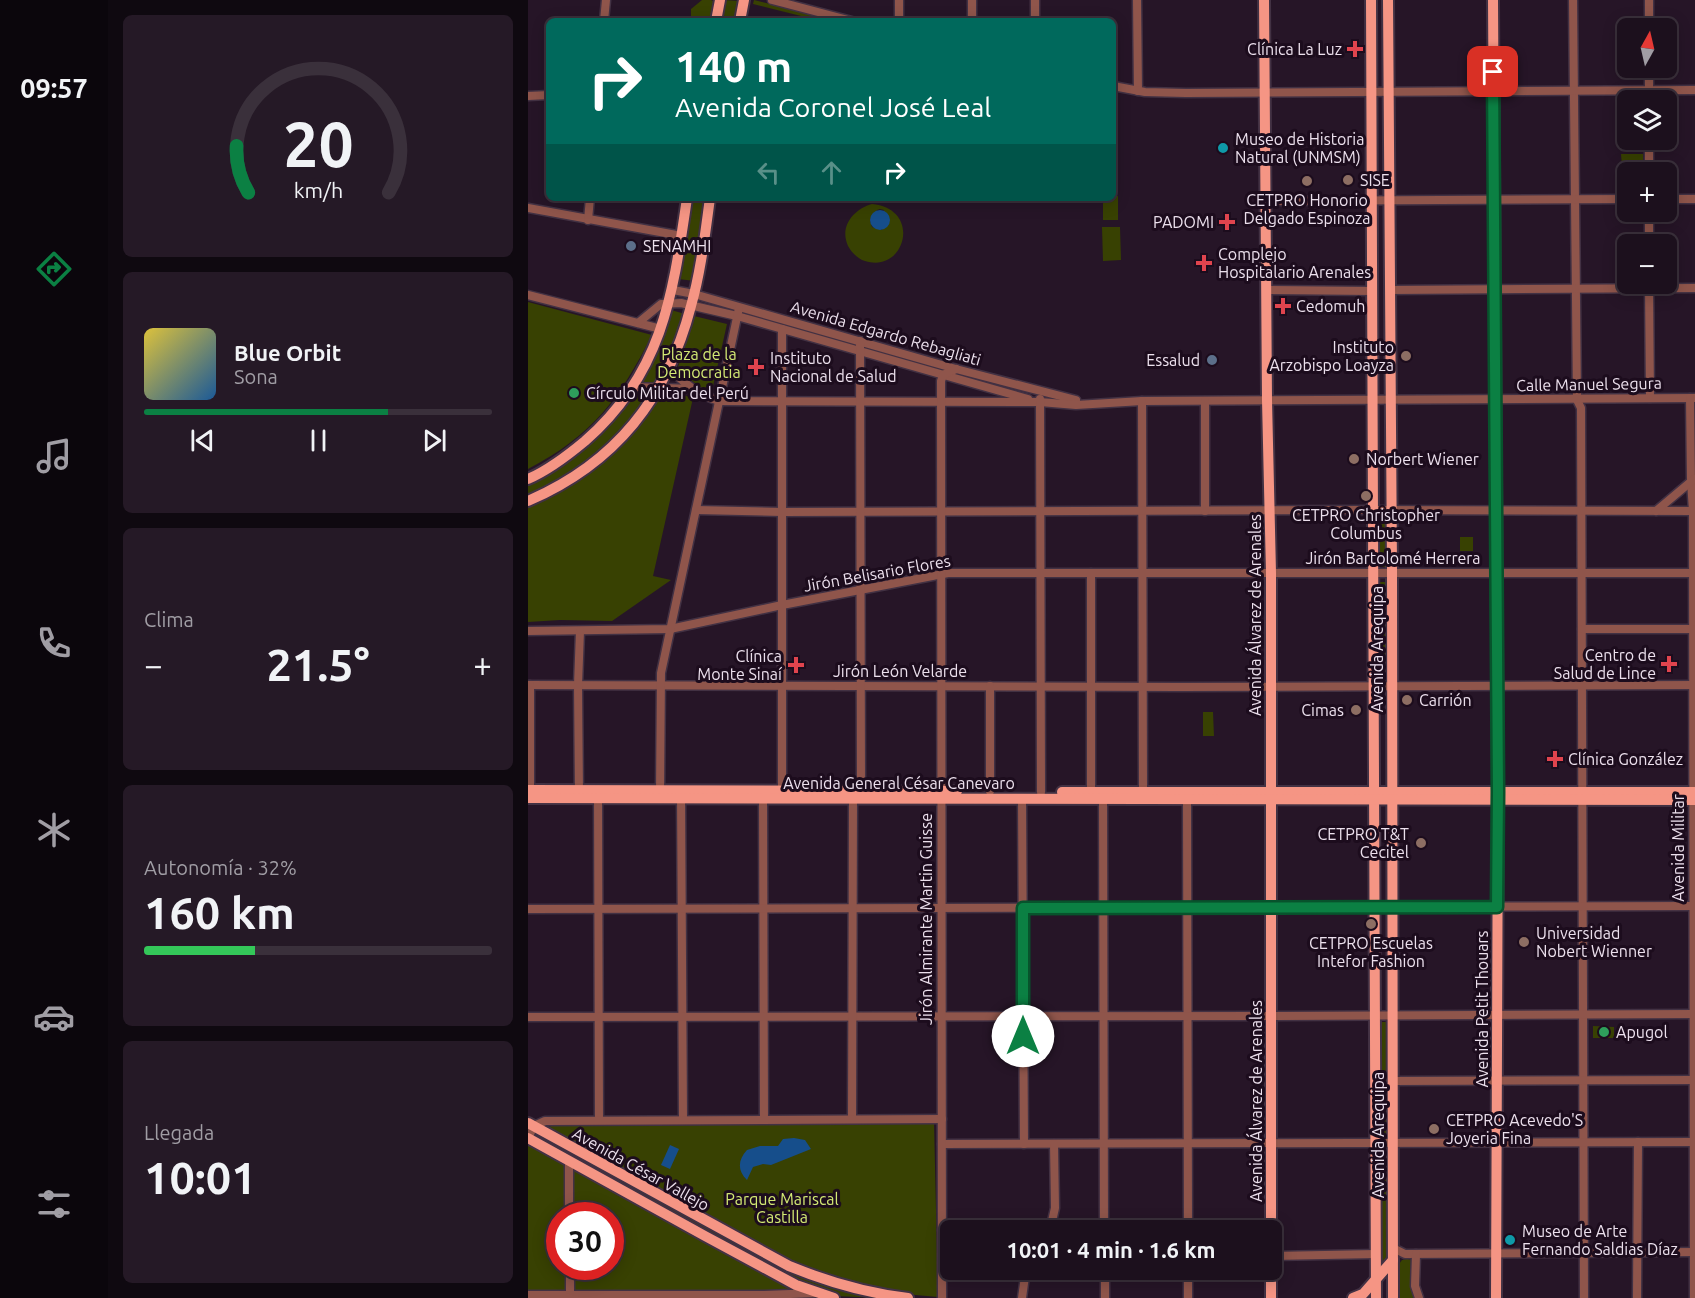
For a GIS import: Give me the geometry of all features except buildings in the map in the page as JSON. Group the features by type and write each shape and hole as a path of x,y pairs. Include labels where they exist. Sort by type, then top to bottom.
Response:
{"main road":[{"path":"717,18 720,0"},
{"path":"741,18 744,0"},
{"name":"Avenida Álvarez de Arenales","path":"1264,0 1267,400 1271,573 1271,1220"},
{"name":"Avenida Arequipa","path":"1371,0 1376,1298"},
{"name":"Avenida Arequipa","path":"1388,0 1393,1298"},
{"name":"Avenida Petit Thouars","path":"1493,0 1498,685 1496,1298"},
{"path":"528,479 555,465 605,422 632,387 649,359 673,290 687,201"},
{"path":"528,501 560,486 593,464 625,433 659,389 670,367 693,300 710,201"},
{"name":"Avenida General César Canevaro","path":"529,793 681,794 782,790 857,794 1022,798 1103,796 1187,800 1271,796"},
{"name":"Avenida General César Canevaro","path":"941,795 990,791 1091,792 1103,796 1143,792 1271,796"},
{"name":"Avenida General César Canevaro","path":"681,794 763,798 857,794"},
{"path":"1271,796 1694,796"},
{"name":"Avenida César Vallejo","path":"531,1125 789,1266 832,1283 868,1292 908,1298"},
{"name":"Avenida César Vallejo","path":"528,1138 796,1285 834,1298"},
{"path":"696,1231 703,1228 703,1220"},
{"path":"713,1241 713,1233 720,1229"},
{"path":"1353,1298 1363,1294 1393,1260"},
{"path":"1271,1280 1271,1298"}],"street":[{"path":"604,18 606,0"},
{"path":"772,0 802,4 843,18"},
{"path":"899,0 899,18"},
{"path":"972,0 972,18"},
{"path":"1035,0 1035,18"},
{"path":"1137,0 1138,91"},
{"path":"1573,0 1577,400 1581,408 1584,1298"},
{"path":"1649,0 1649,18"},
{"path":"1649,78 1649,90"},
{"path":"1116,87 1138,91 1265,93 1617,90"},
{"path":"1677,90 1695,90"},
{"path":"528,96 546,95"},
{"path":"1266,201 1617,199"},
{"path":"1677,199 1695,199"},
{"path":"588,220 590,201"},
{"path":"528,208 682,236"},
{"path":"1390,290 1617,287"},
{"path":"1677,287 1695,288"},
{"name":"Avenida Edgardo Rebagliati","path":"673,290 693,300 860,346 943,375 1040,402"},
{"path":"1266,290 1373,291"},
{"path":"1649,294 1650,398"},
{"path":"528,295 661,329"},
{"name":"Avenida Edgardo Rebagliati","path":"670,302 693,300"},
{"path":"638,323 661,304 670,302"},
{"path":"660,794 660,686 670,629 738,312"},
{"name":"Avenida Edgardo Rebagliati","path":"738,312 782,329 1091,403"},
{"path":"782,329 782,790"},
{"path":"852,1119 852,908 861,686 860,346"},
{"path":"670,367 680,379 694,389 719,401 1040,402 1076,405 1091,403"},
{"path":"943,375 956,369"},
{"name":"Jirón Almirante Martin Guisse","path":"942,1220 941,381 943,375"},
{"path":"992,378 994,389 992,402"},
{"path":"632,387 694,389"},
{"path":"1040,392 1041,792"},
{"name":"Calle Manuel Segura","path":"1091,403 1693,398"},
{"name":"Avenida Militar","path":"1693,398 1694,1298"},
{"path":"1142,401 1143,792"},
{"path":"1205,401 1205,511"},
{"path":"1655,511 1693,480"},
{"path":"696,510 782,512 1694,511"},
{"path":"1091,573 1091,792"},
{"name":"Jirón Bartolomé Herrera","path":"1271,573 1694,573"},
{"name":"Jirón Belisario Flores","path":"528,631 670,629 941,574 1271,573"},
{"path":"1582,629 1693,629"},
{"path":"579,794 580,631"},
{"path":"529,685 529,793"},
{"name":"Jirón León Velarde","path":"529,685 1143,687 1694,685"},
{"path":"990,686 990,791"},
{"path":"598,794 599,1120"},
{"path":"681,794 683,1119"},
{"path":"1103,796 1104,1220"},
{"path":"763,798 764,1119"},
{"path":"1022,798 1024,1144"},
{"path":"1187,800 1188,1220"},
{"path":"528,909 1694,906"},
{"path":"528,1017 1694,1014"},
{"path":"1392,1081 1695,1080"},
{"path":"528,1138 531,1125 544,1120 942,1119"},
{"path":"1637,1298 1638,1142"},
{"path":"942,1144 1695,1142"},
{"path":"1052,1220 1055,1208 1054,1144"},
{"path":"569,1161 569,1202"},
{"path":"1393,1248 1405,1254 1695,1252"},
{"path":"1282,1256 1376,1254"},
{"path":"1393,1260 1405,1254"},
{"path":"1416,1254 1415,1286 1419,1298"},
{"path":"570,1280 570,1295"},
{"name":"Jirón Almirante Martin Guisse","path":"942,1280 942,1298"},
{"path":"1022,1298 1024,1280"},
{"path":"1105,1280 1105,1298"},
{"path":"1188,1280 1188,1298"},
{"path":"528,1295 764,1297 817,1293"}],"green space":[{"path":"702,0 715,2 712,18 691,18 691,9"},
{"path":"723,0 740,1 737,18 720,18"},
{"path":"754,0 829,18 809,18 753,4"},
{"path":"1621,154 1643,154 1643,162 1622,162"},
{"path":"1116,196 1118,196 1118,220 1103,220 1103,201 1116,201"},
{"path":"691,201 708,201 695,281 678,279"},
{"path":"872,204 888,208 898,217 903,228 903,239 898,250 890,258 879,262 865,261 858,257 848,246 846,239 845,232 850,219 865,206","holes":["877,210 884,210 882,230 872,227 870,220"]},
{"path":"1102,227 1120,227 1121,260 1103,261"},
{"name":"Círculo Militar del Perú","path":"528,302 652,335 628,378 602,413 570,443 528,469"},
{"path":"671,310 685,314 677,339 655,386 640,383 659,349"},
{"name":"Plaza de la Democratia","path":"694,316 727,324 711,395 677,370"},
{"path":"633,391 650,392 638,410 611,441 597,454 565,476 528,497 528,485 576,455"},
{"path":"674,392 693,398 653,576 671,580 612,621 528,622 528,507 562,491 593,471 621,445 661,394"},
{"path":"1380,517 1386,517 1388,522 1385,567 1378,564"},
{"path":"1460,537 1473,537 1473,551 1460,551"},
{"path":"1379,582 1387,582 1387,666 1385,673 1380,673 1378,669"},
{"path":"1203,712 1213,712 1214,736 1203,736"},
{"path":"1382,1022 1388,1022 1387,1137 1380,1135 1380,1025"},
{"name":"Apugol","path":"1593,1026 1614,1027 1614,1038 1593,1038"},
{"name":"Parque Mariscal Castilla","path":"934,1122 938,1297 870,1291 825,1284 847,1292 885,1298 807,1295 528,1293 528,1143 539,1140 545,1129 551,1126"},
{"path":"1382,1151 1387,1151 1389,1155 1390,1260 1381,1268 1380,1155"},
{"path":"1402,1260 1412,1260 1417,1298 1399,1298 1399,1264"}],"water":[{"path":"876,210 884,210 890,216 890,224 884,230 876,230 870,224 870,216"},
{"path":"783,1139 805,1140 811,1149 771,1165 763,1164 753,1167 747,1180 740,1165 747,1150 760,1146 778,1146"},
{"path":"670,1145 679,1149 670,1169 661,1165"}],"place":[{"name":"Clínica La Luz","path":"1355,49"},
{"name":"Museo de Historia Natural (UNMSM)","path":"1223,148"},
{"name":"SISE","path":"1348,180"},
{"name":"CETPRO Honorio Delgado Espinoza","path":"1307,181"},
{"name":"PADOMI","path":"1227,222"},
{"name":"SENAMHI","path":"631,246"},
{"name":"Complejo Hospitalario Arenales","path":"1204,263"},
{"name":"Cedomuh","path":"1283,306"},
{"name":"Instituto Arzobispo Loayza","path":"1406,356"},
{"name":"Essalud","path":"1212,360"},
{"name":"Instituto Nacional de Salud","path":"756,367"},
{"name":"Círculo Militar del Perú","path":"574,393"},
{"name":"Norbert Wiener","path":"1354,459"},
{"name":"CETPRO Christopher Columbus","path":"1366,496"},
{"name":"Centro de Salud de Lince","path":"1669,664"},
{"name":"Clínica Monte Sinaí","path":"796,665"},
{"name":"Carrión","path":"1407,700"},
{"name":"Cimas","path":"1356,710"},
{"name":"Clínica González","path":"1555,759"},
{"name":"CETPRO T&T Cecitel","path":"1421,843"},
{"name":"CETPRO Escuelas Intefor Fashion","path":"1371,924"},
{"name":"Universidad Nobert Wienner","path":"1524,942"},
{"name":"Apugol","path":"1604,1032"},
{"name":"CETPRO Acevedo'S Joyeria Fina","path":"1434,1129"},
{"name":"Museo de Arte Fernando Saldias Díaz","path":"1510,1240"}],"route":[{"path":"1023,1036 1023,908 1497,907 1493,72"}]}
